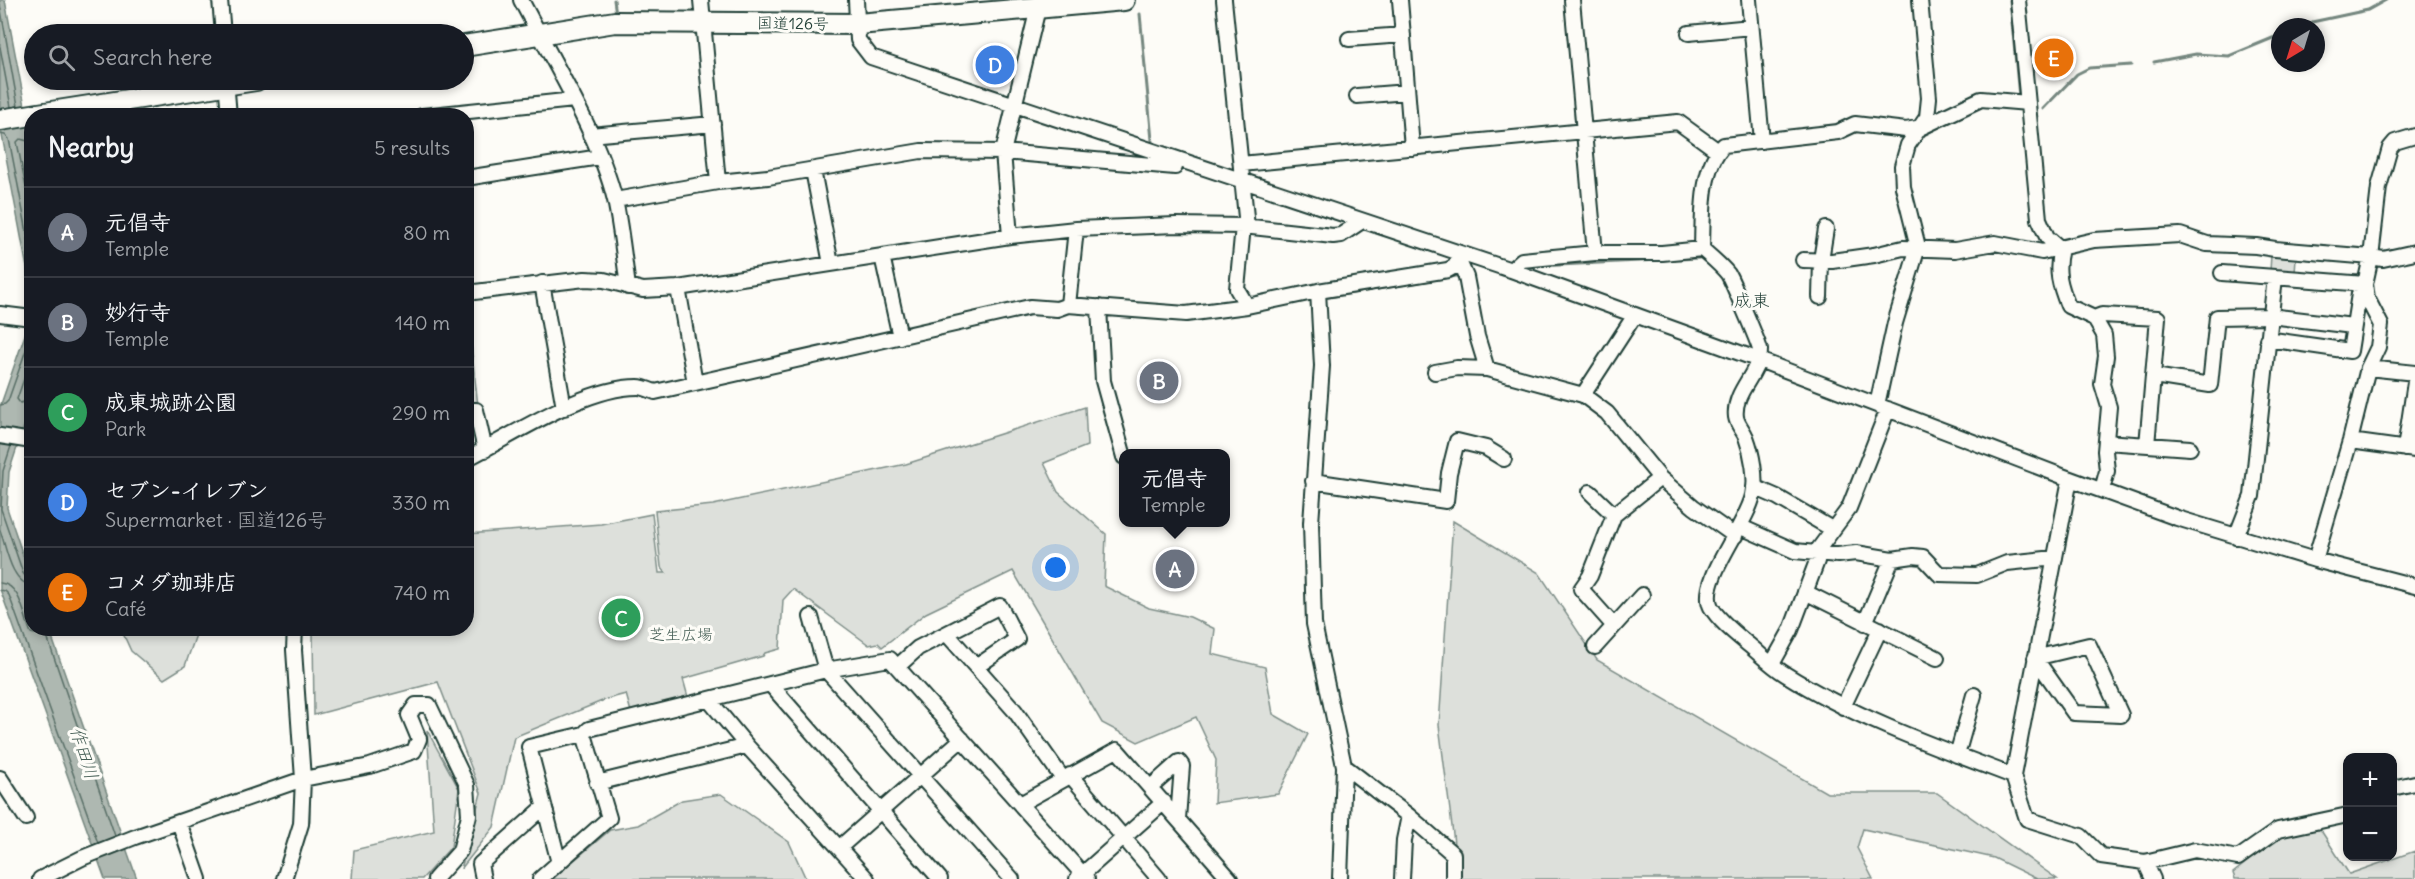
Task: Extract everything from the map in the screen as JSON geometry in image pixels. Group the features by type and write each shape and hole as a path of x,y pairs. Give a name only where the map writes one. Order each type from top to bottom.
{"highway":[{"name":"国道126号","path":"474,44 615,22 858,24 1124,0"},
{"path":"69,108 178,90"},
{"path":"0,120 24,116"}],"street":[{"path":"220,0 222,24"},
{"path":"521,0 574,100 600,157 615,200 628,286"},
{"path":"702,0 718,182"},
{"path":"856,0 858,40 871,57 1362,221 1460,257 1511,270 1759,360 2070,479 2236,537 2415,586"},
{"path":"1224,0 1243,181 1245,226 1237,289 1247,306"},
{"path":"1400,0 1412,148"},
{"path":"1572,0 1594,253"},
{"path":"1749,0 1762,141"},
{"path":"1772,664 1791,630 1817,561 1817,551 1849,508 1882,407 1894,323 1918,247 1903,187 1902,166 1908,145 1927,117 1929,98 1920,0"},
{"path":"2018,0 2039,219 2047,237 2061,249"},
{"path":"1010,236 1003,152 1038,8"},
{"path":"1689,33 1751,27"},
{"path":"1349,39 1403,35"},
{"path":"227,90 228,108"},
{"path":"1357,96 1407,92"},
{"path":"2013,776 1844,707 1783,673 1737,635 1712,608 1707,594 1710,579 1738,531 1753,497 1751,455 1746,436 1736,419 1736,408 1759,360 1760,350 1729,275 1702,249 1705,190 1718,151 1724,145 1838,132 1856,124 1906,129 1922,127 1981,99 2028,104"},
{"path":"474,111 574,100"},
{"path":"1241,164 1678,122 1718,151"},
{"path":"590,135 713,124"},
{"path":"2267,339 2350,351 2359,294 2365,284 2371,257 2379,187 2390,148 2395,142 2415,136"},
{"path":"615,200 921,151 1003,152 1175,167 1176,159"},
{"path":"474,177 600,157"},
{"path":"813,170 831,264"},
{"path":"474,292 585,279 604,280 643,290 678,288 1010,236 1076,229 1176,225 1245,226 1333,236 1341,235 1362,221"},
{"path":"1064,306 1076,229"},
{"path":"1820,297 1821,260 1826,229"},
{"path":"1803,260 1832,261 1903,248 1956,250 1995,243 2042,252 2094,240 2180,234 2206,244 2256,246 2382,260 2415,252"},
{"path":"1511,270 1522,260 1594,253 1662,253 1702,249"},
{"path":"2061,249 2057,263 2058,282 2068,306 2094,318 2104,335 2106,356 2102,384 2109,407 2106,442 2107,471 2102,490"},
{"path":"882,256 899,334"},
{"path":"474,455 564,408 605,391 647,389 655,392 694,380 899,334 1030,308 1099,307 1186,314 1319,296 1448,270 1455,266 1460,257"},
{"path":"1460,257 1477,336 1487,369"},
{"path":"2222,273 2365,284"},
{"path":"2236,537 2252,496 2275,277"},
{"path":"542,284 564,408"},
{"path":"2315,560 2350,441 2368,368 2378,347 2381,325 2367,298 2365,284"},
{"path":"678,288 694,380"},
{"path":"1319,296 1322,366 1311,523 1314,624 1344,766 1340,879"},
{"path":"1099,307 1103,381 1122,449"},
{"path":"7,314 24,317"},
{"path":"1583,395 1635,315"},
{"path":"2094,318 2102,315 2158,318 2147,445"},
{"path":"2154,376 2210,385 2217,317 2270,316 2353,326"},
{"path":"1436,372 1457,368 1487,369 1583,395 1607,413 1660,478 1694,507 1738,531 1795,551 1817,551 1838,555 1856,553 1892,559 1923,557 1939,574 1977,575 2007,563 2055,558"},
{"path":"2368,368 2415,373"},
{"path":"2350,441 2410,450 2415,382"},
{"path":"474,410 476,410 485,450"},
{"path":"0,436 24,440"},
{"path":"1313,481 1446,501 1449,473 1457,441 1486,448 1504,459"},
{"path":"2106,442 2190,448"},
{"path":"1614,626 1581,589 1590,576 1614,515 1660,478"},
{"path":"2070,479 2013,776 2027,819 2081,836 2102,856 2145,862 2194,850 2238,858 2278,830 2343,816"},
{"path":"1754,487 1777,497 1832,529"},
{"path":"1590,492 1614,515"},
{"path":"1865,622 1892,559"},
{"path":"1804,592 1937,658"},
{"path":"1595,647 1642,595"},
{"path":"897,667 918,648 1000,606 1017,639 976,667"},
{"path":"811,617 826,670 1012,879"},
{"path":"1844,707 1880,629"},
{"path":"947,634 1015,711 1066,777 1159,879"},
{"path":"284,879 301,824 308,778 294,650 295,636"},
{"path":"2089,645 2121,715 2074,713 2035,658 2089,645"},
{"path":"558,863 529,747 584,734 589,729 826,670 890,659 1082,877 1164,802"},
{"path":"770,684 940,879"},
{"path":"1957,755 1974,695"},
{"path":"709,700 747,746 866,878"},
{"path":"40,879 82,858 135,837 308,778 370,766 414,751 419,739 409,715 416,705 429,705 467,785 469,815 460,851 435,879"},
{"path":"540,879 609,819 584,734"},
{"path":"839,848 962,739"},
{"path":"597,783 747,746"},
{"path":"1020,804 1117,750 1230,879"},
{"path":"1150,787 1179,762 1182,766 1179,819"},
{"path":"1344,766 1409,816 1453,854 1453,879"},
{"path":"0,778 26,818"},
{"path":"2397,787 2415,783"},
{"path":"483,879 480,864 543,808"},
{"path":"1402,879 1404,840 1409,816"},
{"path":"179,822 199,879"},
{"path":"2145,862 2153,879"}],"green space":[{"path":"2271,255 2296,257 2295,273 2270,271"},
{"path":"474,370 478,406 474,406"},
{"name":"芝生広場","path":"1085,407 1087,446 1044,463 1058,492 1106,534 1104,586 1149,608 1190,617 1215,629 1212,654 1265,667 1273,714 1308,734 1278,794 1214,803 1216,760 1196,717 1138,742 1102,723 1013,571 926,613 882,647 878,643 869,645 793,589 783,600 780,649 683,679 688,697 631,712 626,694 607,699 514,737 494,827 461,869 481,793 438,682 314,715 313,636 474,636 474,533 601,524 652,514 659,573 666,573 661,567 655,511 713,505 906,464"},
{"path":"1453,521 1539,573 1597,660 1827,793 1937,793 2057,879 2037,879 1994,858 1863,829 1857,848 1873,879 1457,879 1439,725"},
{"path":"124,636 196,636 185,666 164,679 131,651"},
{"path":"427,730 459,789 451,847 422,879 352,879 354,850 434,831"},
{"path":"721,794 789,842 806,879 552,879 610,830 638,825 682,800"},
{"path":"2320,829 2349,874 2386,861 2397,861 2397,857 2415,851 2415,879 2235,879 2233,873 2281,835"}],"water":[{"path":"0,0 5,0 25,108 24,252 0,125"},
{"name":"作田川","path":"24,338 24,426 9,472 7,508 24,558 24,636 51,636 137,879 105,879 0,589 0,407"}],"waterway":[{"path":"614,0 616,14"},
{"path":"2010,0 2019,97"},
{"path":"2325,19 2368,10 2386,0"},
{"path":"1140,14 1152,140"},
{"path":"2154,62 2196,54 2229,56 2271,39"},
{"path":"2043,109 2077,74 2089,68 2131,65"},
{"path":"1924,135 1942,125"},
{"path":"1712,189 1716,172"},
{"path":"1539,266 1699,258"},
{"path":"1323,298 1461,275"},
{"path":"1199,319 1234,314"},
{"path":"308,753 309,773"},
{"path":"307,827 309,783"}],"place":[{"name":"コメダ珈琲店","path":"2054,58"},
{"name":"セブン-イレブン","path":"995,65"},
{"name":"妙行寺","path":"1159,381"},
{"name":"元倡寺","path":"1175,569"},
{"name":"成東城跡公園","path":"621,618"}],"district":[{"name":"成東","path":"1752,301"}]}
